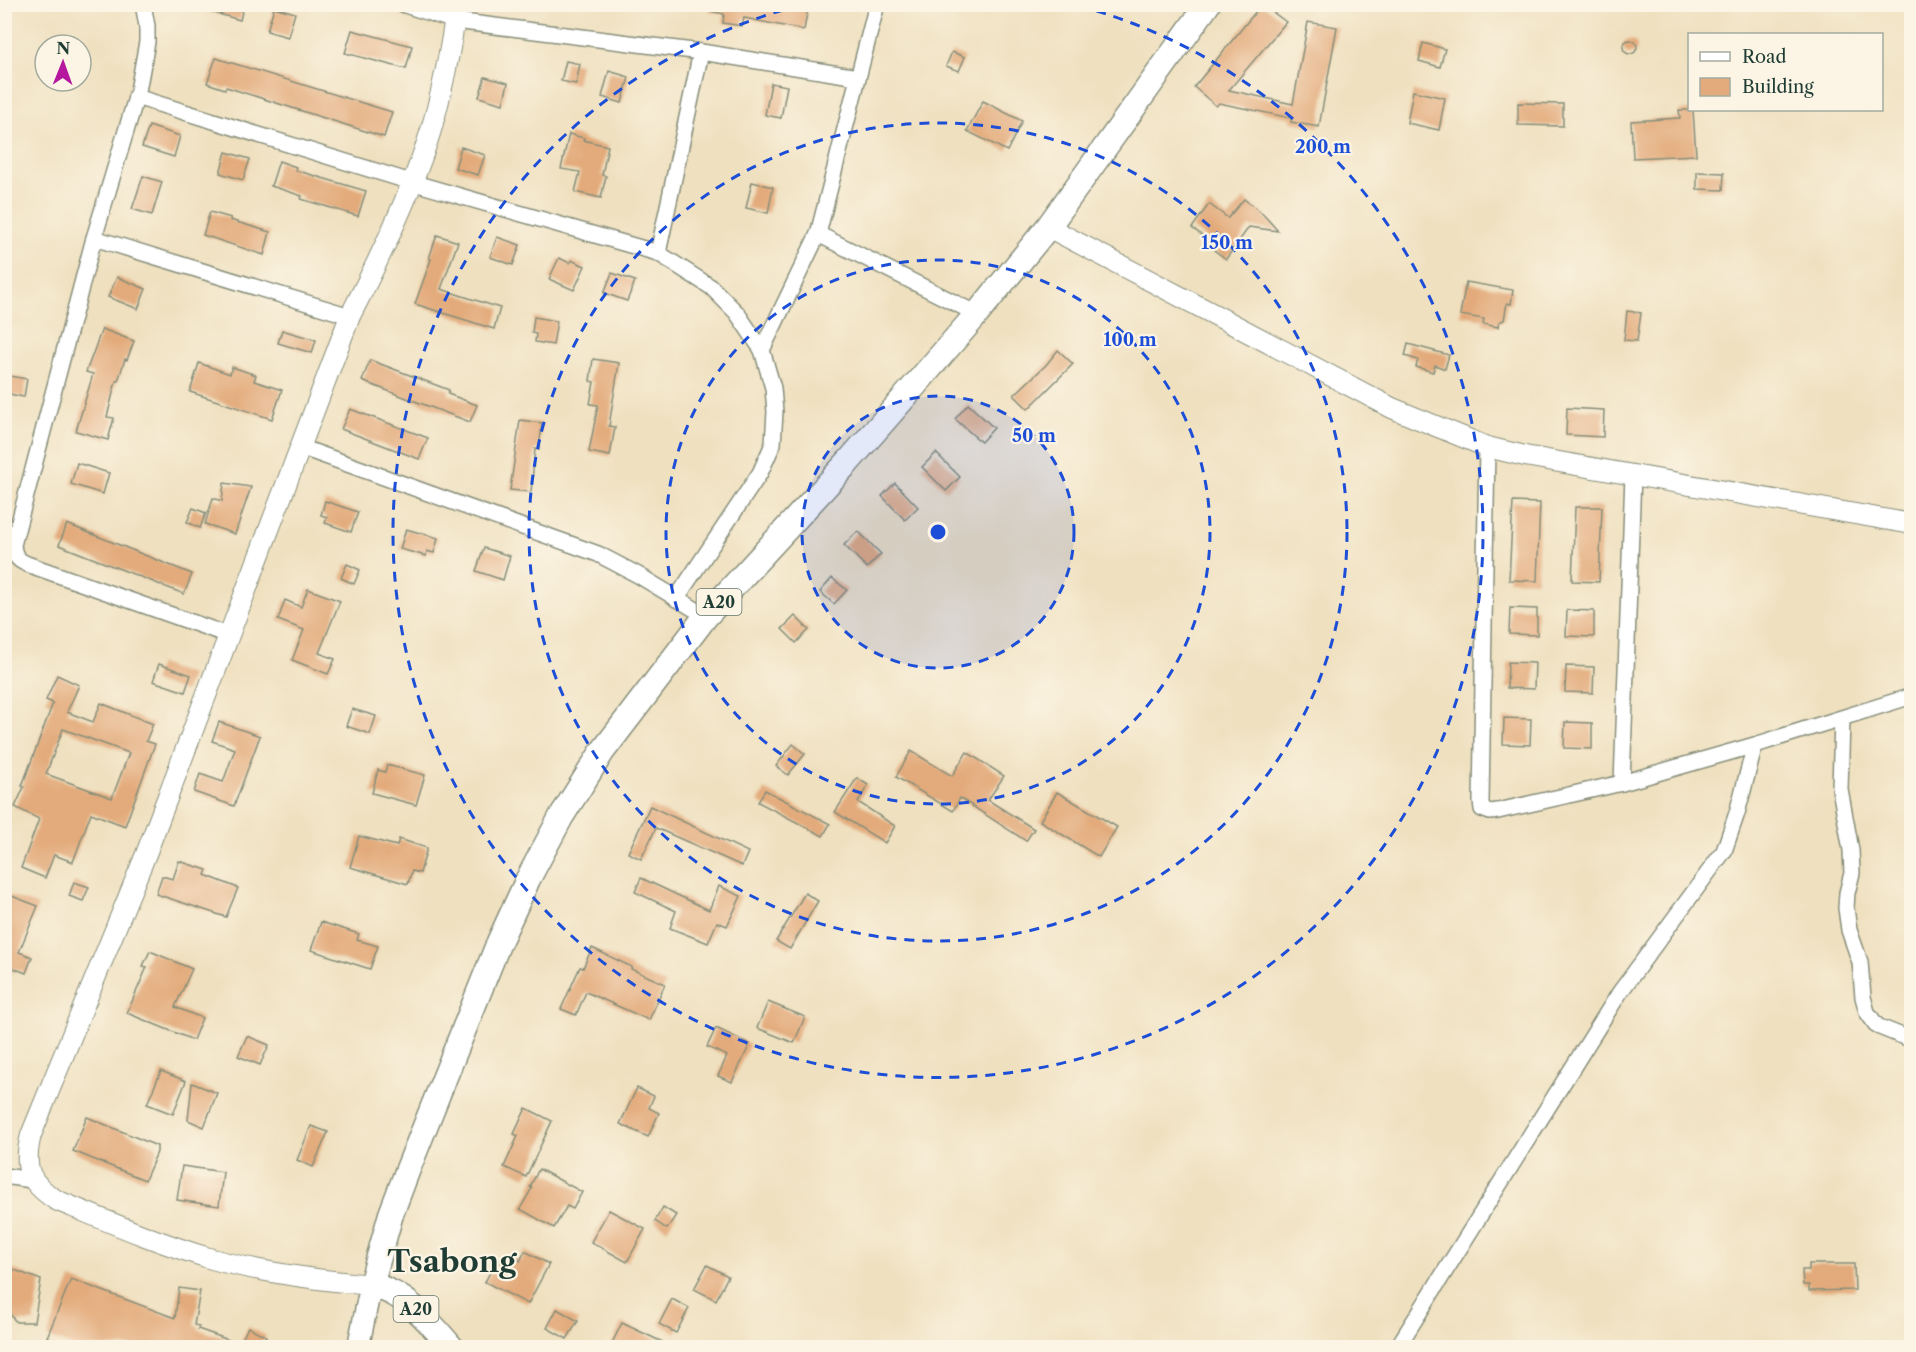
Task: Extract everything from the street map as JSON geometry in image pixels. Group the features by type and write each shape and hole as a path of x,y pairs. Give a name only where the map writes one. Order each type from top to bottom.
{"main road":[{"name":"A20","path":"452,1347 407,1300 384,1288 371,1285 408,1169 481,985 528,879 561,817 602,752 706,616 848,462 977,314 1048,227 1201,10"},
{"path":"358,1347 371,1285"}],"street":[{"path":"142,4 147,26 147,42 136,97 94,238 13,545 20,562 228,635"},
{"path":"402,4 858,77"},
{"path":"762,350 818,234 877,4"},
{"path":"371,1285 315,1279 213,1259 156,1241 56,1200 42,1191 32,1180 28,1163 28,1146 150,843 350,316 380,257 411,182 430,131 449,60 456,13"},
{"path":"658,253 701,52"},
{"path":"136,97 411,182 658,253 711,287 737,313 762,350 773,388 775,412 773,444 760,473 676,599"},
{"path":"1048,227 1392,408 1450,434 1487,447 1525,456 1911,524"},
{"path":"818,234 977,314"},
{"path":"94,238 350,316"},
{"path":"300,447 598,554 638,574 706,616"},
{"path":"1487,447 1480,802 1482,809 1490,812 1498,811 1622,783 1842,719 1911,696"},
{"path":"1622,783 1633,475"},
{"path":"1842,719 1840,789 1851,850 1852,873 1846,908 1849,930 1860,962 1865,1005 1877,1026 1911,1040"},
{"path":"1397,1347 1620,992 1724,851 1737,813 1755,745"},
{"path":"4,1176 32,1180"}],"building":[{"path":"202,4 244,4 240,20 201,9"},
{"path":"710,4 790,4 808,8 804,30 744,18 742,26 723,23 724,14 709,11"},
{"path":"1262,4 1286,22 1229,90 1293,104 1308,22 1337,27 1319,127 1291,122 1291,118 1219,103 1216,106 1194,87"},
{"path":"274,7 295,13 288,37 267,31"},
{"path":"352,30 412,46 406,69 345,53"},
{"path":"1627,40 1633,40 1637,47 1633,54 1627,54 1623,50 1623,44"},
{"path":"1423,43 1445,49 1440,67 1419,61"},
{"path":"952,52 965,57 959,71 946,66"},
{"path":"216,58 392,112 384,137 207,83"},
{"path":"566,61 580,64 576,84 561,81"},
{"path":"609,71 629,77 622,103 602,97"},
{"path":"485,77 508,83 503,104 479,97"},
{"path":"771,83 787,86 781,118 765,115"},
{"path":"1413,91 1445,98 1439,130 1407,123"},
{"path":"983,101 1022,121 1007,151 967,131"},
{"path":"1518,103 1563,104 1563,126 1518,125"},
{"path":"1679,110 1693,111 1696,155 1633,158 1631,121 1680,118"},
{"path":"149,126 180,136 174,157 142,147"},
{"path":"569,134 608,146 602,175 606,176 601,198 575,192 580,172 561,169"},
{"path":"461,147 485,155 478,175 455,168"},
{"path":"226,152 250,159 243,180 220,173"},
{"path":"279,161 296,167 295,170 366,191 358,216 301,199 302,196 271,186"},
{"path":"1697,172 1724,173 1723,190 1697,189"},
{"path":"143,176 162,182 152,215 132,209"},
{"path":"752,182 773,187 768,213 746,208"},
{"path":"1244,199 1261,212 1278,231 1249,227 1226,259 1214,250 1217,246 1192,228 1209,204 1228,218"},
{"path":"210,212 270,232 264,255 203,235"},
{"path":"437,235 458,242 441,289 500,308 494,329 415,304"},
{"path":"497,237 520,245 513,265 490,257"},
{"path":"559,258 585,266 574,290 549,279"},
{"path":"612,273 635,281 627,301 604,293"},
{"path":"117,277 146,289 138,309 108,297"},
{"path":"1466,282 1513,290 1511,304 1507,303 1504,320 1499,322 1498,327 1483,324 1484,319 1460,315"},
{"path":"1627,311 1641,313 1637,341 1624,340"},
{"path":"534,317 557,321 553,345 535,342 536,334 532,333"},
{"path":"102,329 134,341 118,381 116,381 107,417 114,418 108,440 76,431 93,374 86,372"},
{"path":"282,330 316,340 312,353 278,343"},
{"path":"1408,344 1449,355 1445,369 1435,365 1433,372 1416,367 1418,360 1405,356"},
{"path":"1058,350 1073,364 1028,409 1014,395 1046,365"},
{"path":"593,359 619,363 609,426 615,427 610,456 589,452 598,405 590,404 594,382 590,381"},
{"path":"370,360 449,390 448,394 477,405 470,422 362,381"},
{"path":"199,363 230,374 232,367 256,375 254,381 282,390 272,419 190,392"},
{"path":"4,375 27,379 24,397 4,393"},
{"path":"968,404 994,428 981,442 955,419"},
{"path":"1567,408 1604,410 1603,437 1566,435"},
{"path":"350,409 428,438 419,459 341,429"},
{"path":"520,420 542,423 539,450 535,449 531,492 510,490"},
{"path":"936,453 960,477 946,491 922,467"},
{"path":"77,463 109,473 103,494 71,484"},
{"path":"224,483 251,487 235,534 205,524 213,498 222,501"},
{"path":"895,483 918,507 905,520 882,496"},
{"path":"325,501 358,512 351,532 325,523 327,517 321,515"},
{"path":"1513,502 1540,503 1537,581 1509,580"},
{"path":"1575,507 1602,507 1599,582 1572,581"},
{"path":"193,508 206,513 200,528 187,522"},
{"path":"67,524 192,574 184,594 59,545"},
{"path":"406,529 438,538 434,553 427,551 426,556 400,549"},
{"path":"858,531 881,554 867,568 844,545"},
{"path":"484,548 510,556 503,580 476,571"},
{"path":"347,564 360,570 354,584 341,578"},
{"path":"832,578 847,590 834,604 820,592"},
{"path":"308,589 340,601 319,653 335,659 328,674 292,660 304,630 278,620 285,600 301,607"},
{"path":"1510,608 1537,609 1537,635 1509,634"},
{"path":"1567,610 1594,611 1594,637 1566,636"},
{"path":"795,616 809,630 796,643 782,629"},
{"path":"1508,662 1535,663 1534,689 1507,688"},
{"path":"159,664 191,675 185,692 153,681"},
{"path":"1566,666 1594,667 1593,693 1565,692"},
{"path":"57,675 79,685 67,712 93,722 101,703 153,724 146,741 155,744 125,826 91,813 73,862 54,855 45,878 21,868 39,819 15,807 53,703 46,700","holes":["63,729 129,753 112,798 46,774"]},
{"path":"352,709 376,716 370,734 346,726"},
{"path":"1504,718 1531,719 1530,745 1503,744"},
{"path":"219,722 260,736 234,806 194,792 200,774 223,782 235,749 212,741"},
{"path":"1565,722 1592,723 1592,749 1564,748"},
{"path":"793,744 805,754 788,775 776,766"},
{"path":"911,751 952,776 967,752 1004,776 988,800 1034,829 1026,841 960,798 953,811 896,777"},
{"path":"387,765 425,775 416,805 372,793 378,770 385,772"},
{"path":"857,778 868,785 858,802 895,826 885,843 835,812"},
{"path":"765,790 830,824 823,836 758,802"},
{"path":"1057,792 1117,827 1099,857 1040,821"},
{"path":"650,806 748,852 742,866 656,828 641,859 628,853"},
{"path":"359,836 397,846 399,839 427,848 420,873 412,871 408,884 350,867"},
{"path":"179,861 207,870 205,875 238,888 226,917 156,894 162,876 173,879"},
{"path":"641,878 709,910 719,886 741,896 727,926 717,922 708,943 670,928 676,911 635,892"},
{"path":"74,882 89,887 83,901 69,896"},
{"path":"4,893 38,906 19,952 32,957 26,973 13,968 5,987"},
{"path":"805,893 818,901 790,949 776,941"},
{"path":"321,922 359,934 357,940 378,946 370,969 311,950"},
{"path":"592,948 665,984 649,1020 586,992 576,1015 561,1009 580,967 583,968"},
{"path":"150,951 192,969 175,1007 202,1018 193,1040 127,1013 147,967 143,966"},
{"path":"768,1002 805,1017 794,1043 757,1028"},
{"path":"716,1028 750,1044 732,1082 718,1076 727,1056 707,1047"},
{"path":"247,1036 269,1045 260,1065 238,1056"},
{"path":"161,1071 186,1081 173,1114 147,1104"},
{"path":"192,1083 217,1093 204,1127 188,1120"},
{"path":"637,1088 654,1096 649,1108 659,1113 648,1137 620,1124"},
{"path":"526,1108 552,1121 526,1177 504,1167 518,1136 514,1134"},
{"path":"87,1117 157,1146 157,1152 145,1180 73,1151"},
{"path":"311,1126 328,1132 313,1167 297,1160"},
{"path":"182,1166 223,1172 219,1206 177,1200"},
{"path":"539,1169 582,1192 573,1209 567,1206 554,1228 520,1209 532,1188 530,1187"},
{"path":"663,1207 676,1215 667,1229 655,1221"},
{"path":"609,1210 645,1229 627,1262 591,1242"},
{"path":"525,1251 549,1264 528,1304 485,1282 497,1259 509,1265 513,1257 520,1261"},
{"path":"1809,1264 1854,1264 1855,1290 1809,1291 1809,1285 1803,1285 1802,1270 1809,1270"},
{"path":"707,1265 728,1276 716,1300 694,1289"},
{"path":"4,1266 41,1280 34,1322 16,1322 10,1314 4,1313"},
{"path":"71,1279 175,1318 179,1288 200,1291 194,1325 199,1326 198,1329 240,1344 248,1327 266,1336 260,1347 75,1347 47,1337"},
{"path":"672,1299 689,1308 676,1333 659,1324"},
{"path":"557,1309 578,1321 567,1339 547,1328"},
{"path":"622,1323 673,1347 610,1347"}],"district":[{"name":"Tsabong","path":"452,1262"}]}
